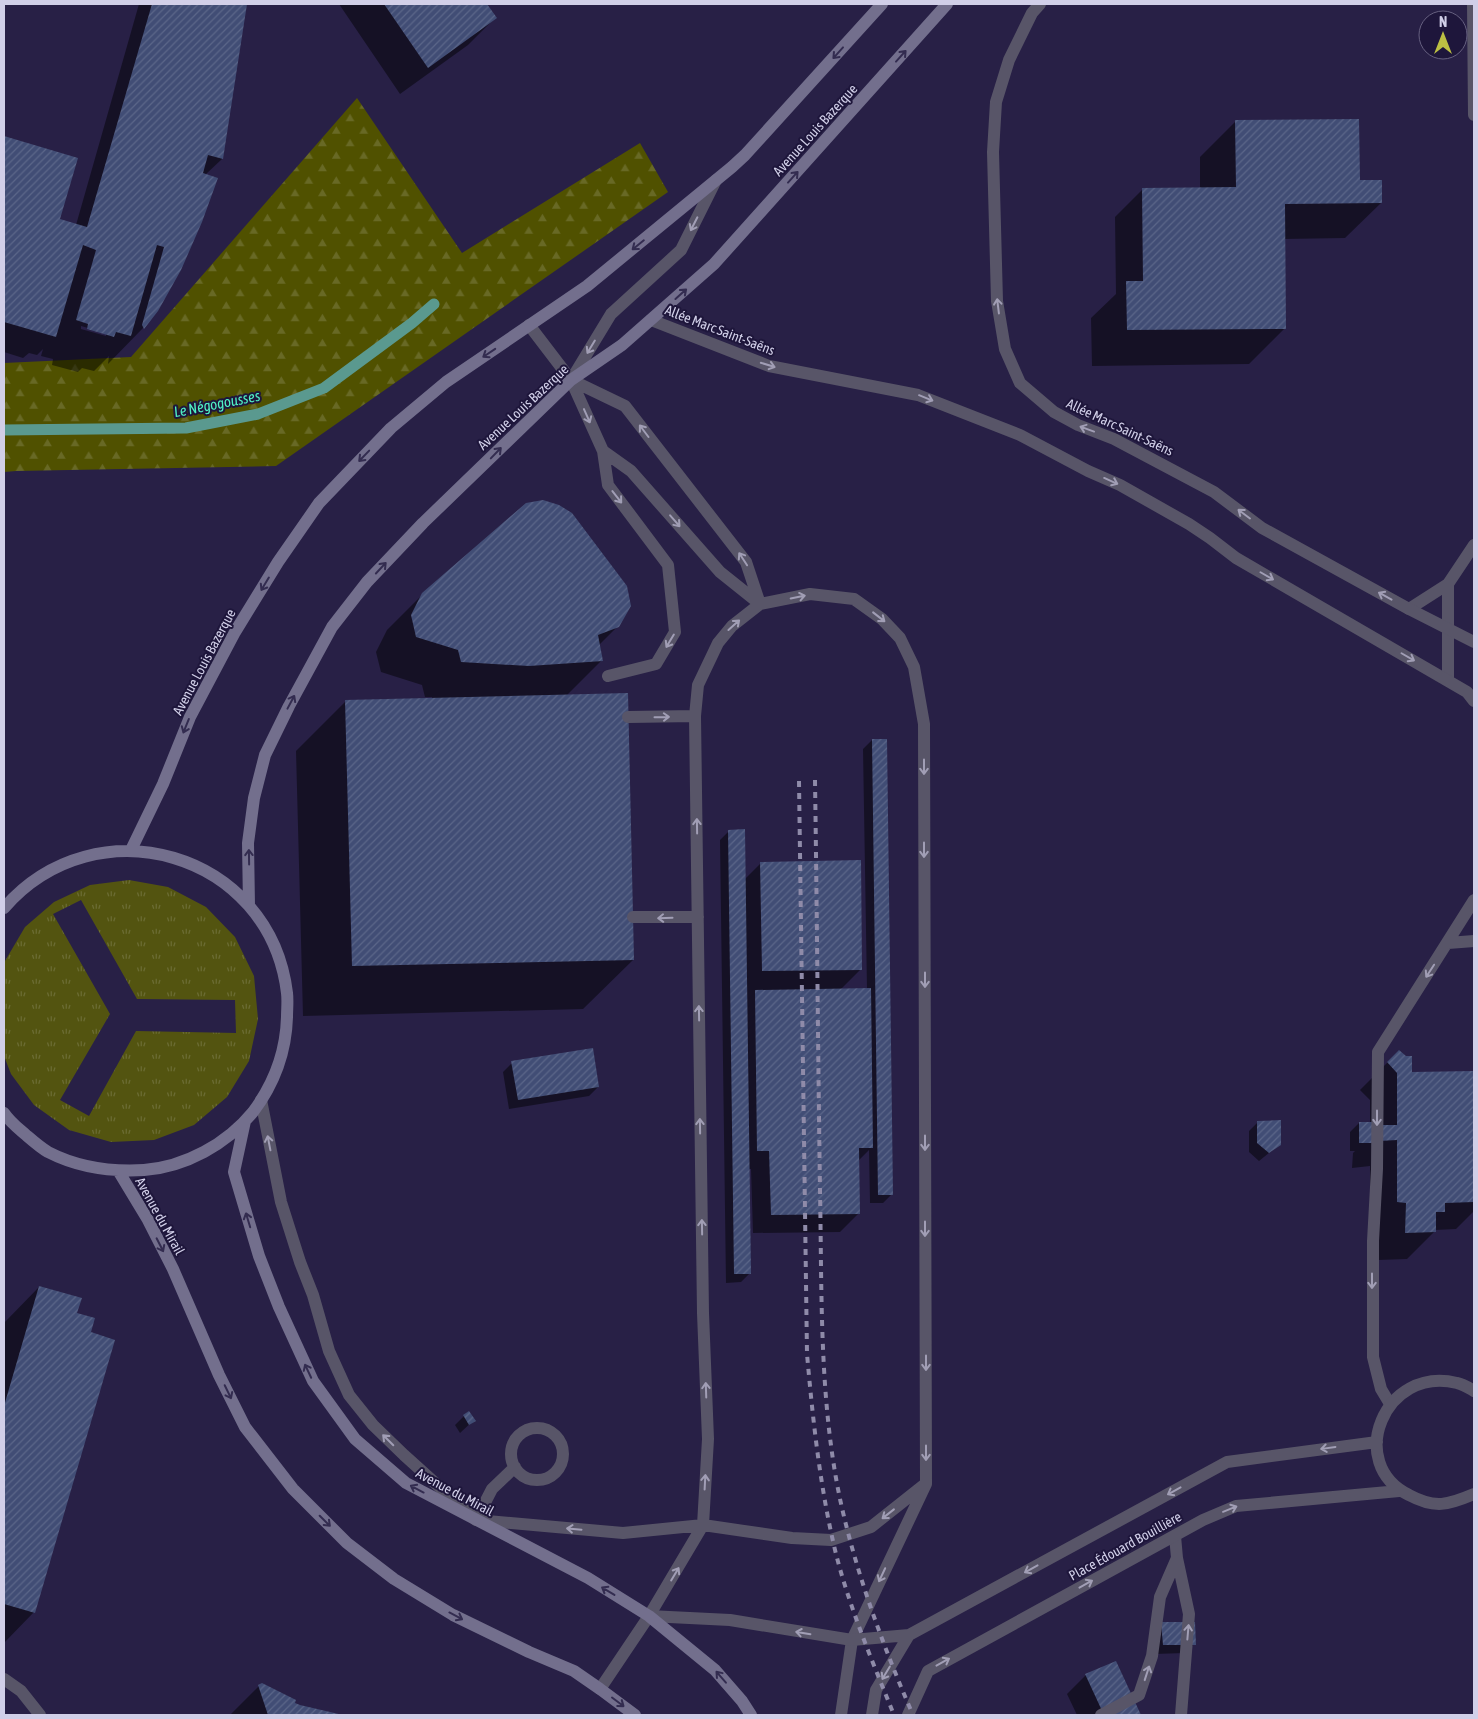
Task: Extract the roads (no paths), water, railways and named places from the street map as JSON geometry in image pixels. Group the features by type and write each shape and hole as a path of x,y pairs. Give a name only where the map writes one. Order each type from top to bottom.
{"main road":[{"name":"Avenue Louis Bazerque","path":"131,850 163,784 190,717 231,640 278,562 319,503 391,428 446,382 587,286 745,155 882,4"},
{"name":"Avenue Louis Bazerque","path":"249,906 248,843 254,798 265,755 288,706 332,627 367,582 424,523 571,380 622,345 714,264 948,4"},
{"path":"4,908 17,892 44,872 87,855 131,850 172,856 203,868 230,886 249,906 268,932 280,958 288,994 286,1039 276,1074 262,1100 245,1121 221,1142 196,1156 157,1169 119,1172 82,1166 47,1151 10,1122 4,1113"},
{"name":"Avenue du Mirail","path":"245,1121 234,1172 259,1256 279,1307 313,1381 355,1439 406,1483 581,1575 650,1616 715,1670 742,1701 751,1715"},
{"name":"Avenue du Mirail","path":"119,1172 148,1220 173,1269 216,1367 245,1427 293,1489 347,1544 394,1580 453,1615 528,1652 574,1671 635,1715"}],"street":[{"name":"Allée Marc Saint-Saëns","path":"1040,4 1032,13 1008,60 996,102 993,152 997,301 1005,349 1020,383 1054,412 1078,425 1114,439 1214,492 1262,528 1409,609 1474,642"},
{"path":"1473,4 1474,116"},
{"path":"571,380 611,314 681,250 716,180"},
{"name":"Allée Marc Saint-Saëns","path":"651,320 769,366 918,395 1020,435 1088,471 1120,485 1188,524 1236,558 1448,680 1467,692 1474,701"},
{"path":"530,326 571,380 603,452 608,485 668,565 675,632 656,664 608,676"},
{"path":"571,380 625,406 746,562 760,604"},
{"path":"603,452 631,471 720,572 760,604"},
{"path":"1409,609 1448,584 1474,545"},
{"path":"1448,584 1448,680"},
{"path":"600,1689 650,1616 703,1526 708,1439 703,1313 695,716 698,685 718,643 732,626 760,604 810,594 854,599 882,619 900,638 914,667 924,724 926,1484 852,1640 841,1715"},
{"path":"628,717 695,716"},
{"path":"1390,1404 1381,1389 1373,1357 1373,1241 1377,1169 1378,1052 1448,944 1474,900"},
{"path":"633,917 698,917"},
{"path":"1448,944 1474,941"},
{"path":"262,1100 281,1202 300,1262 313,1295 329,1351 350,1394 373,1425 476,1520 623,1533 703,1526 792,1538 831,1540 871,1527 926,1484"},
{"path":"1474,1391 1458,1383 1440,1380 1421,1383 1404,1391 1390,1404 1380,1422 1377,1442 1379,1460 1387,1477 1399,1491 1424,1503 1452,1504 1474,1494"},
{"path":"537,1428 550,1430 560,1440 564,1453 561,1466 551,1476 538,1480 524,1476 515,1467 510,1454 514,1440 524,1430 537,1428"},
{"name":"Place Édouard Bouillière","path":"650,1616 730,1620 852,1640 909,1635 1227,1462 1377,1442"},
{"path":"476,1520 492,1489 515,1467"},
{"name":"Place Édouard Bouillière","path":"908,1715 928,1671 1204,1520 1236,1506 1399,1491"},
{"path":"1175,1536 1177,1558 1189,1614 1181,1715"},
{"path":"1101,1715 1139,1696 1152,1656 1160,1597 1177,1558"},
{"path":"872,1715 876,1690 909,1635"},
{"path":"4,1679 21,1690 40,1715"}],"waterway":[{"name":"Le Négogousses","path":"4,430 186,428 258,414 324,388 412,323 434,304"}],"railway":[{"path":"815,780 822,1306 828,1423 840,1499 862,1582 891,1663 913,1715"},
{"path":"799,781 807,1354 812,1404 821,1479 836,1554 855,1615 894,1715"}]}
